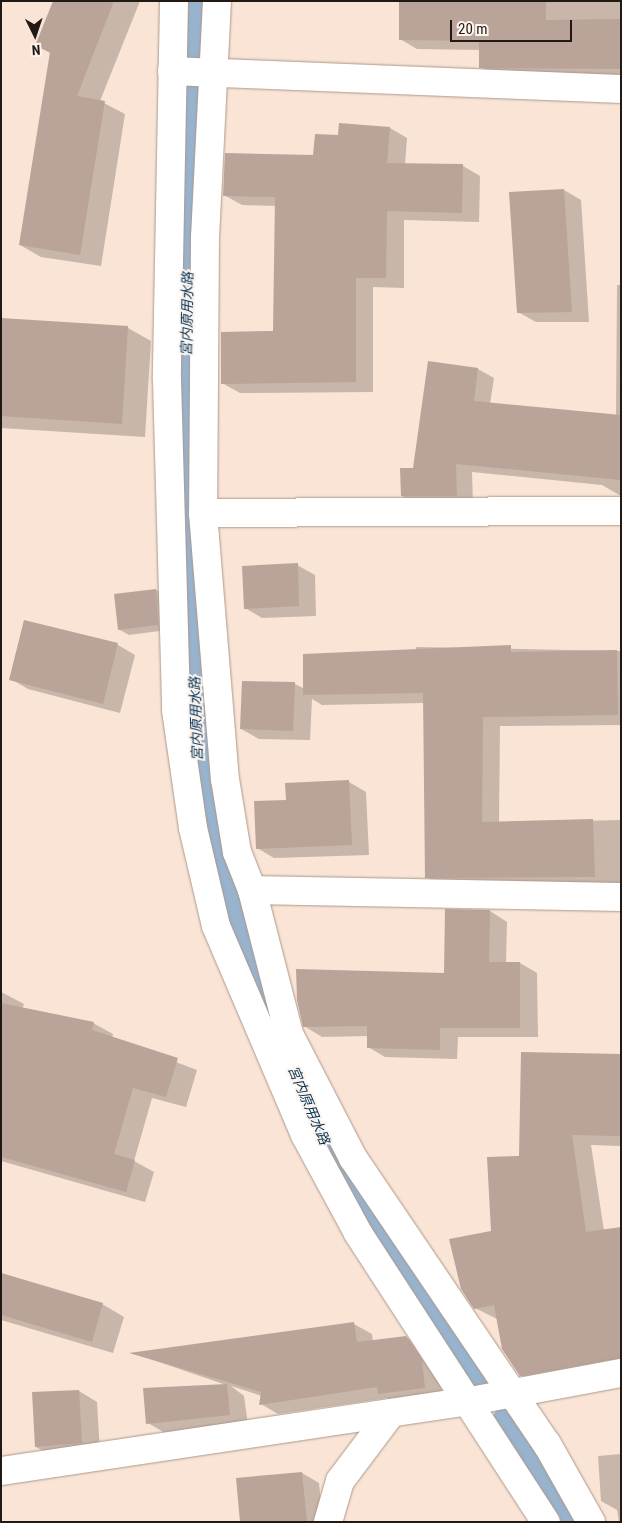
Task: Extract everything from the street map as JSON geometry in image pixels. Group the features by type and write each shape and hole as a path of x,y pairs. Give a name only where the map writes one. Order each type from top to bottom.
{"street":[{"path":"174,1 168,460 176,710 193,828 216,926 305,1135 358,1233 471,1401 546,1522"},
{"path":"217,1 205,237 203,512 224,779 237,852 252,890 289,1034 353,1158 508,1392 547,1444 591,1522"},
{"path":"172,71 621,89"},
{"path":"203,512 621,511"},
{"path":"252,890 621,897"},
{"path":"1,1471 471,1401 508,1392 621,1372"},
{"path":"328,1522 340,1481 392,1413"}],"building":[{"path":"53,1 114,1 77,96 105,101 80,255 19,245 50,52 35,46"},
{"path":"399,1 546,1 546,20 621,19 621,69 479,68 479,41 399,40"},
{"path":"339,123 390,127 387,163 463,164 462,213 387,211 386,278 356,278 356,382 221,384 221,332 273,331 275,197 223,196 225,153 313,155 315,134 338,135"},
{"path":"564,189 572,312 517,313 509,192"},
{"path":"1,318 128,326 122,424 1,416"},
{"path":"428,361 478,368 474,401 621,415 621,480 456,464 457,496 401,496 400,468 413,468"},
{"path":"298,563 299,606 244,609 242,566"},
{"path":"156,589 158,625 118,630 114,594"},
{"path":"24,620 118,643 103,704 9,680"},
{"path":"511,645 511,652 617,650 618,715 483,717 482,822 593,819 595,877 425,878 423,693 303,695 303,654"},
{"path":"242,681 295,682 293,731 240,729"},
{"path":"349,780 352,845 256,849 254,801 286,800 285,783"},
{"path":"445,909 490,910 489,962 520,962 520,1028 440,1028 440,1050 367,1048 367,1026 303,1027 297,1000 296,969 444,973"},
{"path":"1,1003 94,1022 92,1030 178,1058 166,1097 133,1088 114,1154 135,1160 126,1192 1,1157"},
{"path":"521,1052 621,1054 621,1136 572,1135 586,1232 621,1227 621,1358 520,1376 502,1349 494,1305 474,1309 461,1289 449,1239 491,1231 487,1157 519,1156"},
{"path":"1,1273 103,1303 92,1342 1,1315"},
{"path":"354,1322 357,1342 406,1336 422,1360 425,1388 378,1394 377,1387 259,1405 261,1392 129,1353"},
{"path":"227,1384 230,1415 146,1424 143,1388"},
{"path":"79,1390 82,1443 35,1447 32,1392"},
{"path":"302,1472 307,1522 240,1522 236,1478"}],"waterway":[{"name":"宮内原用水路","path":"198,1 190,114 185,442 198,779 217,861 252,965 322,1141 477,1367"},
{"name":"宮内原用水路","path":"513,1423 565,1522"}]}
